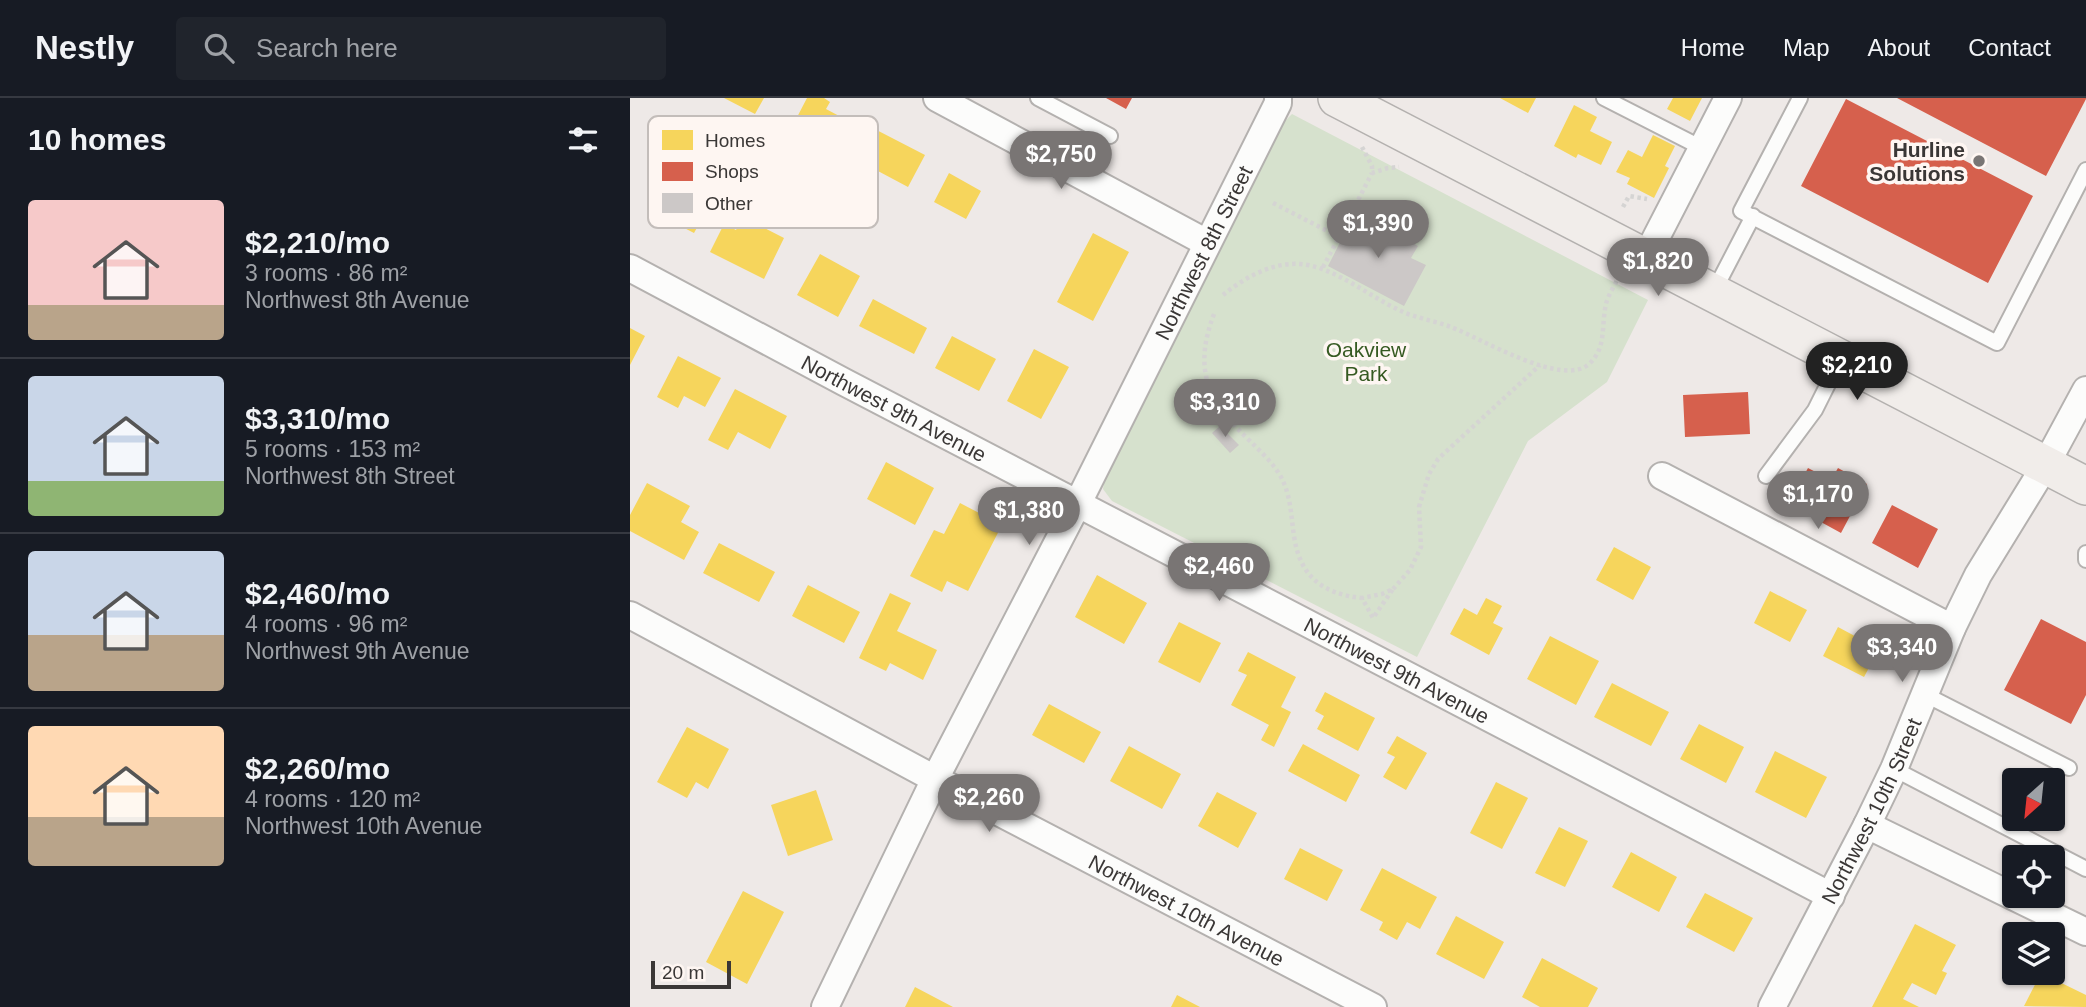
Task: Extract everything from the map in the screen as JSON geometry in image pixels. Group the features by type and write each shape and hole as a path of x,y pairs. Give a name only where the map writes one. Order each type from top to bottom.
{"street":[{"path":"937,98 1207,243"},
{"name":"Northwest 8th Street","path":"825,1007 936,779 1078,503 1278,103 1278,98"},
{"path":"1337,98 1631,269 1712,294 2086,486"},
{"path":"1631,269 1728,98"},
{"name":"Northwest 9th Avenue","path":"630,268 844,383 1831,896"},
{"name":"Northwest 10th Street","path":"1772,1007 1894,769 1952,628 1978,575 2045,466 2086,390"},
{"path":"1662,476 1952,628"},
{"name":"Northwest 10th Avenue","path":"630,615 936,779 1373,1007"},
{"path":"1867,825 2086,932"}],"lane":[{"path":"1038,98 1110,136"},
{"path":"1604,98 1702,148"},
{"path":"1800,98 1741,211 1997,343 2086,170"},
{"path":"1712,294 1752,216"},
{"path":"1766,476 1815,410 1840,360"},
{"path":"2086,553 2086,559"},
{"path":"1924,694 2068,768"},
{"path":"1894,769 2086,869"}],"path":[{"path":"1322,269 1372,173 1372,166 1362,147"},
{"path":"1372,173 1400,167"},
{"path":"1273,203 1339,237"},
{"path":"1223,295 1245,279 1272,268 1297,264 1322,269 1401,311 1453,328 1540,365 1574,372 1592,362 1602,342 1607,301 1631,269"},
{"path":"1214,314 1205,351 1206,374 1211,394 1223,414 1281,476 1289,497 1299,558 1309,574 1334,594 1362,598 1393,589"},
{"path":"1362,598 1373,618 1410,570 1421,547 1419,507 1429,474 1438,459 1540,365"}],"green space":[{"name":"Oakview Park","path":"1292,114 1648,300 1607,382 1528,441 1417,657 1112,501 1103,489 1105,476 1284,122"}],"building: Homes":[{"path":"724,98 764,98 755,114"},
{"path":"807,98 824,98 830,102 826,109 839,116 798,116"},
{"path":"1500,98 1536,98 1528,113"},
{"path":"1673,98 1702,98 1690,121 1667,109"},
{"path":"1574,105 1597,117 1590,131 1612,142 1601,165 1578,154 1576,158 1554,146"},
{"path":"878,131 925,155 908,187 878,171"},
{"path":"1653,135 1675,146 1665,166 1669,168 1654,198 1627,184 1630,178 1616,172 1628,150 1642,157"},
{"path":"949,173 981,191 966,219 934,202"},
{"path":"684,228 697,228 694,233"},
{"path":"722,228 764,228 784,238 764,279 710,252"},
{"path":"1093,233 1129,252 1093,321 1057,302"},
{"path":"820,254 860,276 838,317 797,295"},
{"path":"873,299 927,328 914,354 859,326"},
{"path":"630,328 645,336 630,365"},
{"path":"952,336 996,359 979,391 935,368"},
{"path":"1034,349 1069,367 1041,419 1007,401"},
{"path":"678,356 721,378 705,407 684,396 678,408 657,397"},
{"path":"735,389 787,416 770,449 738,432 728,450 708,440"},
{"path":"886,462 934,488 915,525 867,499"},
{"path":"647,483 690,506 681,522 699,532 684,560 630,531 630,515"},
{"path":"960,503 1002,525 968,591 947,581 942,592 910,576 934,530 944,534"},
{"path":"719,543 775,572 759,602 703,573"},
{"path":"1614,547 1651,567 1633,600 1596,580"},
{"path":"1097,575 1147,603 1124,644 1075,617"},
{"path":"808,585 860,612 844,643 792,616"},
{"path":"1770,591 1807,610 1790,642 1754,623"},
{"path":"890,593 911,603 897,631 937,650 923,680 890,663 886,671 859,658"},
{"path":"1486,598 1502,606 1493,623 1503,628 1489,655 1450,634 1464,608 1477,615"},
{"path":"1179,622 1221,643 1200,683 1158,662"},
{"path":"1838,627 1879,649 1864,677 1823,656"},
{"path":"1550,636 1599,661 1576,705 1527,679"},
{"path":"1248,652 1296,677 1281,707 1291,712 1274,747 1261,740 1269,725 1231,705 1247,675 1238,671"},
{"path":"1612,683 1669,712 1651,746 1594,717"},
{"path":"1325,692 1375,718 1358,751 1317,729 1324,716 1315,711"},
{"path":"1049,704 1101,732 1084,763 1032,735"},
{"path":"1699,724 1744,747 1726,783 1680,759"},
{"path":"687,727 729,749 708,789 696,782 687,798 657,782"},
{"path":"1397,736 1427,753 1406,790 1383,777 1395,757 1387,753"},
{"path":"1303,744 1360,775 1346,802 1288,771"},
{"path":"1129,746 1181,774 1162,809 1110,781"},
{"path":"1775,751 1827,777 1806,818 1755,792"},
{"path":"1496,782 1528,798 1502,849 1470,833"},
{"path":"816,790 833,840 788,856 771,805"},
{"path":"1217,792 1257,813 1238,848 1198,826"},
{"path":"1559,827 1588,841 1565,887 1535,873"},
{"path":"1300,848 1343,870 1327,901 1284,879"},
{"path":"1631,852 1677,877 1659,912 1612,887"},
{"path":"1382,868 1437,897 1420,929 1407,922 1397,940 1379,930 1383,922 1360,910"},
{"path":"743,891 784,912 747,984 706,962"},
{"path":"1705,893 1753,918 1734,952 1686,927"},
{"path":"1456,916 1504,942 1484,979 1436,954"},
{"path":"1915,924 1956,945 1942,971 1947,973 1936,995 1912,983 1903,999 1919,1007 1872,1007"},
{"path":"1542,958 1598,988 1588,1007 1540,1007 1522,997"},
{"path":"2035,985 2065,985 2086,995 2086,1007 2024,1006"},
{"path":"915,987 953,1007 905,1007"},
{"path":"1177,995 1200,1007 1171,1007"}],"building: Shops":[{"path":"1106,98 1132,98 1126,109"},
{"path":"1897,98 2086,98 2086,99 2046,176"},
{"path":"1846,99 2033,196 1988,283 1801,186"},
{"path":"1748,392 1750,434 1685,437 1683,395"},
{"path":"1808,468 1831,480 1838,468 1867,484 1841,533 1788,504"},
{"path":"1892,505 1938,529 1918,568 1872,543"},
{"path":"2041,619 2086,642 2086,695 2071,724 2004,690"}],"building: Other":[{"path":"1355,213 1418,246 1411,258 1426,265 1404,306 1328,266"},
{"path":"1220,426 1239,445 1230,453 1212,433"}],"place":[{"name":"Hurline Solutions","path":"1979,161"}]}
